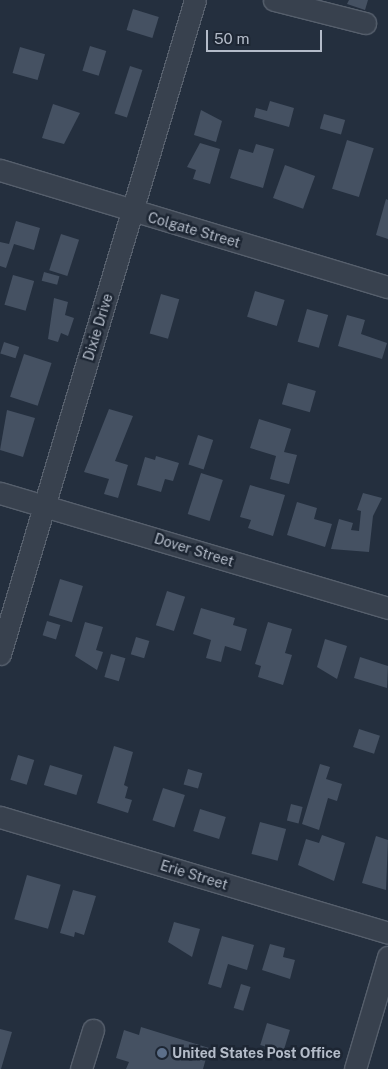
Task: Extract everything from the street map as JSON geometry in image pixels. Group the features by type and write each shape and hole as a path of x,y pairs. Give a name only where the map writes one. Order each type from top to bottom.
{"street":[{"name":"Dixie Drive","path":"0,654 195,0"},
{"path":"274,0 365,23"},
{"name":"Colgate Street","path":"0,170 133,212 388,287"},
{"name":"Dover Street","path":"0,493 388,608"},
{"name":"Erie Street","path":"0,817 388,933"},
{"path":"354,1069 388,957"},
{"path":"81,1069 93,1030"}],"building":[{"path":"349,0 368,0 365,10 347,4"},
{"path":"133,9 159,17 152,38 127,30"},
{"path":"90,46 106,51 99,76 82,71"},
{"path":"20,47 45,54 38,80 13,73"},
{"path":"130,66 142,70 127,118 115,114"},
{"path":"270,101 294,108 289,127 254,117 256,108 267,111"},
{"path":"53,104 80,113 64,144 42,138"},
{"path":"201,110 222,121 216,142 194,135"},
{"path":"324,114 345,120 341,134 320,128"},
{"path":"347,140 374,148 359,197 332,189"},
{"path":"200,143 220,149 210,184 193,179 196,170 187,167"},
{"path":"256,144 274,149 263,188 230,178 239,149 253,153"},
{"path":"285,165 315,176 303,209 273,198"},
{"path":"386,199 388,200 388,239 376,235"},
{"path":"16,221 40,228 34,250 14,244 6,268 0,266 0,242 9,244"},
{"path":"61,234 79,240 67,276 49,270"},
{"path":"44,272 59,276 57,285 42,281"},
{"path":"13,275 34,281 26,311 4,305"},
{"path":"255,291 285,300 277,326 247,317"},
{"path":"161,294 179,299 168,339 150,333"},
{"path":"54,298 68,302 65,315 74,318 68,336 61,333 58,342 48,339"},
{"path":"307,309 328,315 319,348 298,342"},
{"path":"347,315 365,320 361,334 387,343 382,359 338,346"},
{"path":"4,342 19,347 16,358 0,353"},
{"path":"24,354 52,363 38,406 10,397"},
{"path":"288,383 316,391 310,412 282,404"},
{"path":"109,409 133,416 115,461 128,465 118,498 104,494 109,479 84,472"},
{"path":"7,410 35,418 23,457 0,450"},
{"path":"259,419 291,429 284,452 297,455 289,484 270,479 276,456 250,448"},
{"path":"198,435 213,440 204,469 188,464"},
{"path":"156,456 179,463 173,481 165,479 161,492 137,485 145,457 155,460"},
{"path":"201,473 223,480 210,521 188,514"},
{"path":"250,485 285,495 273,536 248,528 251,520 240,517"},
{"path":"363,493 382,498 373,516 369,552 331,549 339,519 353,523 351,530 359,531 361,511 357,510"},
{"path":"297,502 317,508 314,519 332,524 325,547 287,535"},
{"path":"60,579 83,586 72,622 49,615"},
{"path":"167,591 185,597 174,631 156,625"},
{"path":"201,608 235,618 233,625 247,629 241,651 225,646 221,662 206,658 211,640 193,634"},
{"path":"47,621 60,625 56,639 43,635"},
{"path":"85,622 103,627 96,650 103,652 97,670 75,656"},
{"path":"268,622 292,629 285,653 292,655 283,685 258,677 261,666 255,664"},
{"path":"136,637 149,641 144,658 131,654"},
{"path":"325,639 347,646 337,679 317,667"},
{"path":"111,654 125,658 119,681 104,677"},
{"path":"360,657 388,666 387,688 354,678"},
{"path":"359,729 380,736 374,754 353,747"},
{"path":"114,746 133,752 124,785 128,787 125,798 132,800 128,813 97,803"},
{"path":"18,755 34,760 27,785 10,780"},
{"path":"320,764 330,767 326,779 342,784 337,801 328,798 319,830 302,824"},
{"path":"50,765 83,775 76,795 44,785"},
{"path":"188,769 202,773 198,789 184,784"},
{"path":"163,788 185,795 174,827 152,820"},
{"path":"291,804 303,807 299,823 287,820"},
{"path":"200,809 226,817 219,839 193,831"},
{"path":"260,822 286,829 278,861 251,854"},
{"path":"322,835 345,843 334,881 298,865 306,839 319,843"},
{"path":"376,836 388,840 386,890 362,883"},
{"path":"27,875 61,885 48,929 14,919"},
{"path":"73,890 96,896 84,935 75,932 74,937 60,933"},
{"path":"174,922 200,929 192,957 168,942"},
{"path":"222,936 254,945 247,970 228,964 221,988 208,984"},
{"path":"270,944 285,948 283,957 295,960 290,979 262,970"},
{"path":"241,984 251,987 243,1011 234,1008"},
{"path":"267,1023 290,1030 283,1052 260,1045"},
{"name":"United States Post Office","path":"141,1027 209,1048 203,1069 126,1069 129,1062 116,1058 124,1030 139,1035"},
{"path":"0,1029 12,1032 1,1069 0,1069"}],"place":[{"name":"United States Post Office","path":"162,1053"}]}
